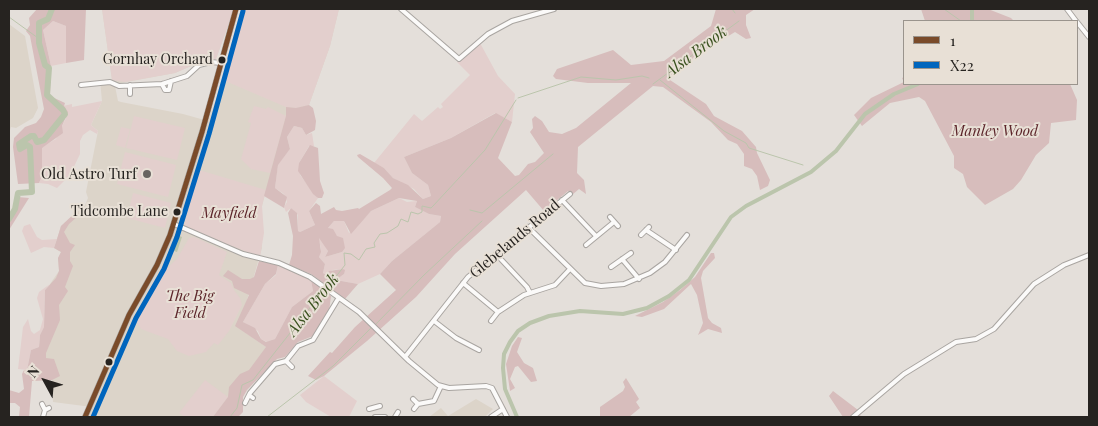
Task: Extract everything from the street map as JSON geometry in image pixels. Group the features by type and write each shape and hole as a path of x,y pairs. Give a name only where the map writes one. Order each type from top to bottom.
{"street":[{"path":"85,417 129,315 161,256 174,224 236,9"},
{"path":"401,9 460,59 488,34 512,21 554,9"},
{"path":"1067,9 1075,20"},
{"path":"1078,23 1089,37"},
{"path":"81,85 105,82 119,86 162,84 187,76 199,65 211,62 221,63"},
{"path":"162,84 164,88 169,90 171,81"},
{"path":"130,85 130,94"},
{"name":"Glebelands Road","path":"405,357 463,283 570,194"},
{"path":"562,200 596,236"},
{"path":"610,217 618,226"},
{"path":"586,245 614,222"},
{"path":"174,224 250,257 286,266 310,277 329,290 338,299 344,300 369,321 405,357 442,386 490,387 494,390 507,417"},
{"path":"528,227 585,283 593,286 618,285 640,279 660,266 676,250 687,235"},
{"path":"641,236 648,228 676,250"},
{"path":"612,267 630,253"},
{"path":"496,254 527,286 530,293"},
{"path":"852,417 904,374 956,342 976,339 994,329 1034,284 1064,265 1089,255"},
{"path":"622,259 640,279"},
{"path":"491,321 500,311 530,293 555,285 570,269"},
{"path":"463,283 500,311"},
{"path":"245,403 249,395 275,364 286,361 298,346 312,341 338,299"},
{"path":"434,321 456,338 479,350"},
{"path":"286,361 292,367"},
{"path":"414,409 418,404 434,401 442,386"},
{"path":"249,395 253,398"},
{"path":"413,399 418,404"},
{"path":"42,404 47,409 43,417"},
{"path":"369,409 380,406"},
{"path":"375,407 376,417 385,417"},
{"path":"491,417 503,409"},
{"path":"395,417 398,412"}],"shaded area":[{"path":"102,9 234,9 216,59 205,60 175,73 121,83 115,86 118,101 208,121 223,80 243,9 339,9 330,46 309,105 290,116 262,206 262,248 239,328 269,349 219,417 88,417 92,407 53,402 52,380 32,381 44,327 50,284 59,271 58,258 61,252 54,248 61,226 85,205 88,198 86,192 98,131 91,125 102,101 100,80 112,80"},
{"path":"9,24 25,36 38,108 33,118 16,128 11,127 9,133"},
{"path":"177,235 182,237 177,252 171,250"},
{"path":"476,399 493,409 485,417 429,417 441,408 448,416"}],"green space":[{"path":"37,9 86,9 84,60 66,63 66,26 53,21 43,30 51,66 50,96 65,103 64,106 68,112 62,126 63,133 42,148 42,176 39,183 18,184 13,147 14,138 25,127 36,123 44,109 30,36 26,31 30,25 29,18"},
{"path":"102,9 234,9 216,59 205,60 175,73 125,82 112,80"},
{"path":"243,9 339,9 330,46 309,105 296,108 286,107 223,80"},
{"path":"716,9 755,9 746,15 746,25 751,38 746,39 735,32 695,56 688,65 675,73 670,80 706,104 714,116 742,131 756,147 770,180 768,186 760,190 757,176 752,169 744,166 744,154 737,144 728,140 711,122 663,87 653,86 578,147 577,173 584,180 586,194 579,189 572,195 568,191 544,211 526,190 455,254 416,297 367,341 324,376 316,380 308,376 355,327 396,290 380,274 392,261 440,222 441,216 429,214 415,207 417,201 399,198 371,211 351,234 344,221 334,221 328,228 333,229 337,236 343,238 345,248 342,252 325,257 328,251 319,238 321,252 319,257 325,264 323,273 326,275 329,271 343,269 345,270 344,274 336,280 358,284 345,299 311,274 289,265 292,255 293,236 288,213 291,208 297,213 298,231 300,232 315,225 309,211 316,203 320,206 321,214 334,207 336,210 342,211 359,209 390,190 392,188 383,178 358,157 357,155 360,154 384,168 393,178 408,185 423,199 431,196 428,185 412,173 404,157 451,138 496,113 512,122 498,158 515,176 519,175 528,164 535,162 544,153 530,132 533,128 532,119 535,116 542,121 549,132 562,134 576,128 631,83 588,83 556,79 553,76 557,69 613,50 631,65 664,61 711,26"},
{"path":"921,9 988,9 1013,20 925,20"},
{"path":"53,21 66,26 66,63 51,66 43,30"},
{"path":"480,43 498,76 515,94 512,122 495,113 451,138 404,157 412,173 428,185 431,196 423,199 414,189 393,178 384,168 374,163 414,114 422,121 438,107 440,109 443,107 441,104 470,75 457,62"},
{"name":"Manley Wood","path":"903,82 903,85 1070,85 1077,100 1076,120 1051,123 1049,143 1036,155 1021,180 1013,189 985,205 967,187 963,174 954,168 954,156 925,101 919,97 890,103 862,126 854,115 871,98"},
{"path":"102,101 91,125 98,131 97,134 90,130 83,135 80,141 80,154 70,175 57,188 39,183 42,176 42,147 56,139 66,118 63,106 72,104 72,107"},
{"path":"309,105 313,108 316,121 315,130 306,135 302,128 294,126 287,137 290,149 278,165 275,188 287,197 284,208 264,196 286,116 286,107 296,108"},
{"path":"254,106 266,109 268,107 286,116 270,173 251,169 241,159 251,123 248,122"},
{"path":"134,116 185,128 177,160 126,148"},
{"path":"294,126 302,128 306,135 312,133 314,146 309,146 299,163 300,175 318,198 309,211 315,225 300,232 298,231 298,215 291,208 286,212 284,207 287,202 284,194 275,188 278,164 290,149 287,137"},
{"path":"121,127 130,129 125,148 116,145"},
{"path":"310,145 318,148 320,181 324,193 322,198 318,198 313,194 298,171 299,163"},
{"name":"Old Astro Turf","path":"125,152 176,165 168,197 117,184"},
{"name":"Mayfield","path":"199,170 266,190 262,206 264,233 260,257 190,230 184,225"},
{"path":"133,193 171,203 165,228 127,218"},
{"path":"18,197 29,198 9,230 9,222"},
{"path":"399,198 407,202 417,201 415,207 429,214 441,216 440,222 392,261 380,274 358,284 336,280 344,274 343,269 332,270 326,276 323,273 325,264 319,257 321,248 318,238 322,239 328,251 325,257 342,252 337,236 328,228 334,221 344,221 349,233 371,211"},
{"path":"77,211 79,215 69,224 64,232 70,243 75,245 70,252 70,261 73,266 65,287 68,291 59,305 60,320 46,353 46,358 54,359 60,376 52,380 32,381 29,417 19,417 20,407 15,403 9,403 9,390 19,393 24,389 22,374 24,370 27,370 31,350 39,347 40,335 44,327 45,290 56,278 59,271 58,258 61,252 54,248 61,226"},
{"path":"30,224 37,237 42,240 57,239 54,248 44,247 31,253 22,231 24,226"},
{"name":"The Big Field","path":"194,237 227,252 219,275 231,283 242,305 229,331 218,345 214,343 206,352 189,356 177,351 168,339 141,329 135,318 154,280 177,259 189,238"},
{"path":"711,253 714,253 715,258 703,271 701,278 708,318 712,323 721,328 722,333 708,329 698,335 703,323 697,295 691,284 664,309 642,317 635,316 663,302 680,290 695,277"},
{"path":"259,261 278,265 276,274 265,284 243,322 255,328 261,339 266,342 275,339 292,307 313,291 311,280 331,296 329,312 313,336 298,342 285,357 277,359 247,390 243,397 243,412 238,417 213,417 228,397 229,387 240,374 249,370 266,347 235,326 249,295 234,288 232,281 223,276 228,270 242,279 250,279 254,277"},
{"path":"278,265 311,280 313,291 292,307 275,339 267,342 261,339 258,331 243,322 265,284 276,275"},
{"path":"50,284 45,290 44,327 40,335 39,347 31,350 27,370 18,369 23,327 28,319 31,331 34,334 40,330 43,319 37,298 39,292"},
{"path":"518,337 522,338 517,352 524,363 533,368 537,381 531,382 518,366 515,367 510,379 515,388 510,391 506,364 512,346"},
{"path":"324,376 357,401 349,417 331,417 306,402 300,395"},
{"path":"626,378 639,399 636,402 640,408 629,417 600,417 600,407 623,391 625,387 623,382"},
{"path":"205,380 228,397 213,417 185,417 179,413"},
{"path":"833,391 858,410 861,417 843,417 829,396"}],"waterway":[{"path":"9,219 15,209 18,193 32,192 30,147 27,145 20,149 19,144 31,136 34,136 37,142 44,140 65,114 47,95 49,68 45,65 39,43 39,23 48,19 52,9"},
{"name":"Alsa Brook","path":"732,9 735,13"},
{"path":"944,9 960,20"},
{"path":"972,9 972,20"},
{"path":"9,17 38,38"},
{"name":"Alsa Brook","path":"653,84 739,21"},
{"name":"Alsa Brook","path":"518,98 581,77 616,80 642,76 649,78"},
{"path":"660,80 724,131 746,143 749,148 803,165"},
{"path":"517,417 505,389 503,368 504,354 518,331 530,323 549,316 580,311 623,314 647,308 669,296 689,280 731,217 746,206 811,172 836,151 865,114 894,94 916,85"},
{"name":"Alsa Brook","path":"327,288 345,265 344,253 351,254 359,260 366,249 375,247 374,243 380,234 387,233 398,226 401,219 408,222 411,212 418,214 422,212 422,206 431,208 485,150 516,100"},
{"path":"470,210 482,213 553,154"},
{"path":"375,325 424,275 482,221"},
{"name":"Alsa Brook","path":"230,417 237,408 242,385 253,380 324,290"},
{"path":"267,417 333,366 372,327"}],"transit line":[{"name":"1","path":"85,417 129,315 157,265 170,235 202,132 236,9"},
{"name":"X22","path":"93,417 136,318 164,269 177,237 209,134 243,11"}],"place":[{"name":"Gornhay Orchard","path":"222,60"},
{"name":"Old Astro Turf","path":"147,174"},
{"name":"Tidcombe Lane","path":"177,212"}]}
